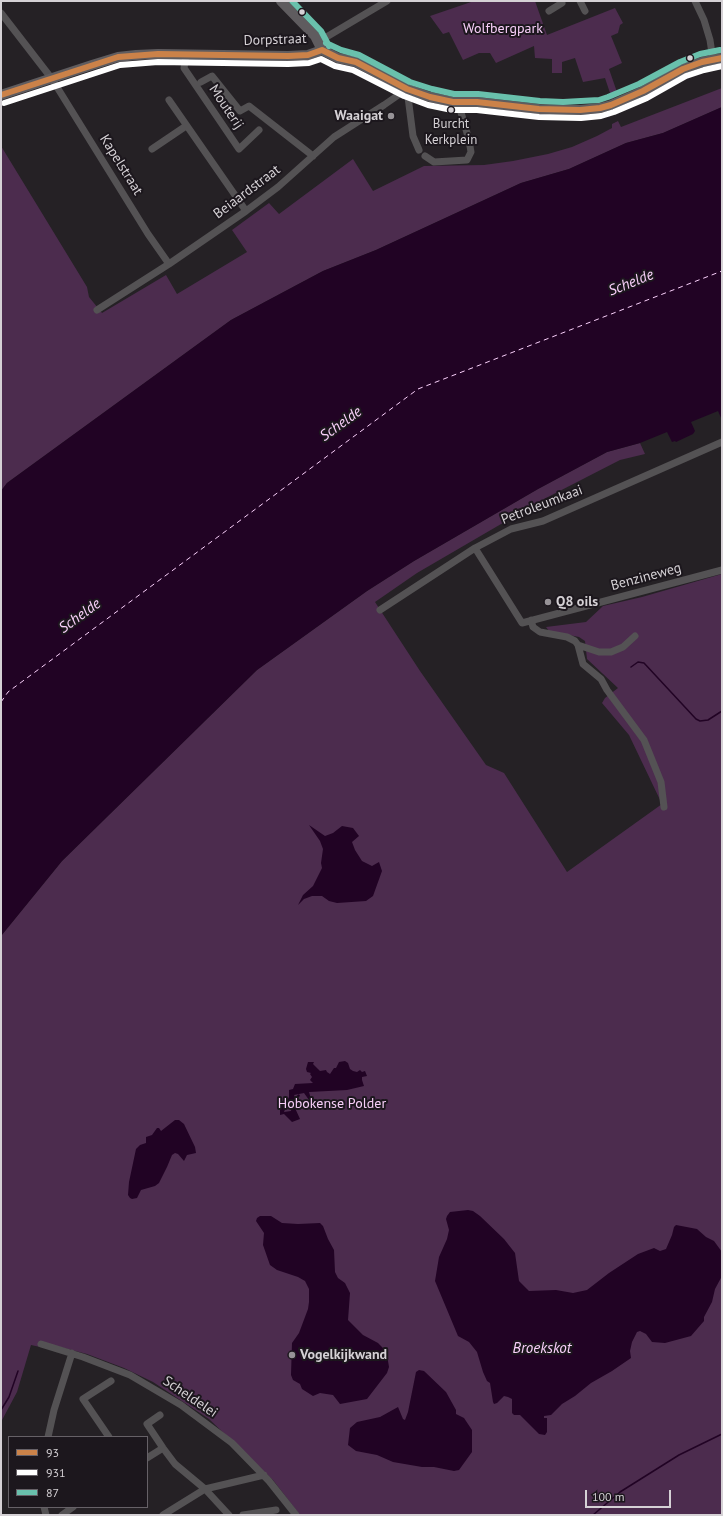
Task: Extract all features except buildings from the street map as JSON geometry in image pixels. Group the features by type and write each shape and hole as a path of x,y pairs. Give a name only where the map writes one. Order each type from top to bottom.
{"street":[{"path":"282,1 315,36 320,46 387,1"},
{"path":"580,1 585,11"},
{"path":"695,1 704,20 718,59"},
{"path":"549,11 563,2"},
{"name":"Kapelstraat","path":"1,14 52,79 148,234 169,264"},
{"name":"Dorpstraat","path":"1,95 118,58 147,54 308,55 320,46 338,58 356,62 407,89 430,97 458,102 477,102 562,110 600,108 643,91 683,69 718,59"},
{"name":"Mouterij","path":"186,54 184,68 239,149 259,130"},
{"path":"201,82 212,76 240,111 249,106 313,156"},
{"path":"407,89 413,136 419,150"},
{"name":"Beiaardstraat","path":"97,310 169,264 246,211 278,187 334,137 407,89"},
{"path":"169,100 246,211"},
{"path":"425,156 434,162 467,160 471,152 458,102"},
{"path":"152,149 186,126"},
{"name":"Petroleumkaai","path":"380,610 475,548 511,529 542,522 722,442"},
{"path":"475,548 522,623 531,620 537,631 571,638 578,645 583,664 601,679 607,690 644,740 661,782 664,807"},
{"name":"Benzineweg","path":"531,620 722,570"},
{"path":"578,645 599,652 611,652 622,648 635,636"},
{"name":"Scheldelei","path":"41,1344 72,1353 130,1375 181,1405 223,1436 264,1476 296,1515"},
{"path":"48,1436 54,1410 72,1353"},
{"path":"108,1436 83,1399 111,1380"},
{"path":"160,1415 147,1424 174,1464 205,1489 229,1515"},
{"path":"148,1457 163,1448"},
{"path":"163,1515 205,1489 264,1476"},
{"path":"62,1515 72,1508"},
{"path":"243,1515 276,1510"}],"green space":[{"name":"Wolfbergpark","path":"474,1 535,1 547,35 615,8 623,23 620,25 618,33 611,36 622,63 609,69 618,95 612,99 605,78 583,82 575,58 562,62 562,73 552,73 552,59 535,58 534,46 496,63 490,53 479,53 463,60 449,32 443,34 430,16"},
{"path":"722,88 722,107 663,133 626,143 569,169 521,183 376,250 323,271 231,320 7,483 1,491 1,146 87,287 89,297 102,313 166,275 177,294 247,252 232,230 269,203 279,214 353,159 373,191 424,166 484,165 548,154 572,147 612,128 612,124 618,121 621,127"},
{"name":"Hobokense Polder","path":"640,443 645,454 620,460 544,499 417,573 375,602 420,671 486,765 504,773 567,872 662,804 629,735 602,703 605,698 618,688 587,659 585,641 579,637 549,631 546,627 586,622 603,606 642,597 722,574 722,1515 300,1515 273,1480 209,1419 153,1382 124,1368 87,1354 56,1346 40,1347 31,1345 17,1392 1,1422 1,936 62,861 257,670 367,591 414,561 538,489 607,452"}],"water":[{"name":"Schelde","path":"722,107 722,420 718,411 691,422 695,431 693,434 676,442 672,442 667,432 640,443 607,452 538,489 414,561 367,591 257,670 62,861 1,936 1,491 7,483 231,320 323,271 376,250 521,183 569,169 626,143 663,133"},
{"path":"309,825 325,836 333,833 342,826 353,828 359,836 352,842 362,861 372,866 379,862 382,871 373,896 366,901 337,903 329,901 322,896 312,896 304,899 298,905 303,895 313,886 322,868 321,863 323,849 320,841"},
{"path":"345,1061 348,1063 350,1069 357,1072 360,1070 362,1072 365,1071 367,1076 362,1077 364,1086 347,1090 309,1092 311,1099 309,1100 304,1093 299,1094 300,1096 294,1101 295,1108 300,1119 292,1122 284,1114 280,1115 280,1110 283,1105 286,1107 284,1112 291,1111 292,1102 287,1101 289,1097 289,1090 293,1089 295,1084 313,1083 310,1080 312,1077 310,1074 311,1073 307,1072 306,1069 308,1062 314,1062 313,1064 320,1071 326,1070 330,1074 339,1062"},
{"path":"175,1120 179,1120 184,1124 195,1147 196,1153 187,1155 184,1161 178,1154 175,1153 172,1155 159,1183 155,1186 141,1190 137,1198 130,1198 128,1195 129,1182 136,1149 140,1145 146,1143 146,1137 152,1135 157,1128 161,1131"},
{"name":"Broekskot","path":"468,1210 473,1211 480,1216 504,1239 515,1253 519,1281 529,1291 556,1290 573,1293 587,1290 609,1273 638,1254 654,1248 660,1251 666,1249 676,1225 697,1229 706,1237 714,1241 722,1252 722,1276 715,1289 712,1302 704,1317 704,1321 691,1336 665,1343 652,1342 646,1334 640,1331 637,1332 632,1342 630,1351 631,1358 591,1383 562,1404 551,1415 544,1416 544,1418 547,1418 547,1432 545,1435 539,1434 520,1415 514,1415 512,1413 512,1399 504,1396 494,1404 490,1383 487,1381 483,1372 477,1352 469,1342 458,1336 435,1281 439,1257 447,1239 449,1230 446,1219 447,1216 450,1212"},
{"path":"260,1216 271,1216 282,1223 320,1223 323,1226 334,1250 335,1272 338,1278 345,1283 350,1293 348,1320 363,1335 378,1343 385,1350 388,1361 389,1367 387,1373 367,1399 340,1404 333,1395 320,1393 313,1396 302,1389 300,1384 293,1380 291,1375 292,1343 299,1333 308,1309 309,1289 305,1281 277,1270 270,1265 263,1245 264,1233 256,1221"},
{"path":"419,1370 424,1371 446,1392 456,1410 456,1414 464,1418 472,1430 472,1452 459,1470 454,1471 393,1462 377,1455 356,1451 348,1445 350,1428 357,1422 380,1417 398,1407 403,1419 405,1420 416,1372"}],"waterway":[{"path":"631,667 638,662 644,663 696,719 700,721 708,720 722,711"},
{"path":"1,1410 9,1397 18,1371"},
{"path":"593,1515 620,1492 679,1455 722,1434"}],"ferry route":[{"path":"1,702 8,692 418,389 722,271"}],"transit line":[{"name":"87","path":"292,1 321,31 329,46"},
{"name":"87","path":"326,43 341,50 359,55 410,82 432,89 454,94 478,94 563,102 599,100 639,84 680,62 700,54 720,50"},
{"name":"93","path":"1,95 118,57 158,54 288,56 308,55 322,50 338,58 356,62 407,89 430,97 453,102 477,102 539,109 580,110 600,108 611,105 643,91 683,69 702,62 722,58"},
{"name":"931","path":"4,103 120,65 158,62 288,64 309,63 321,59 335,66 353,70 404,96 428,105 452,110 477,110 539,117 581,118 601,116 614,112 647,98 686,76 722,66"}],"place":[{"name":"Burcht Kerkplein","path":"451,110"},
{"name":"Waaigat","path":"391,116"},
{"name":"Q8 oils","path":"548,602"},
{"name":"Vogelkijkwand","path":"292,1355"}]}
